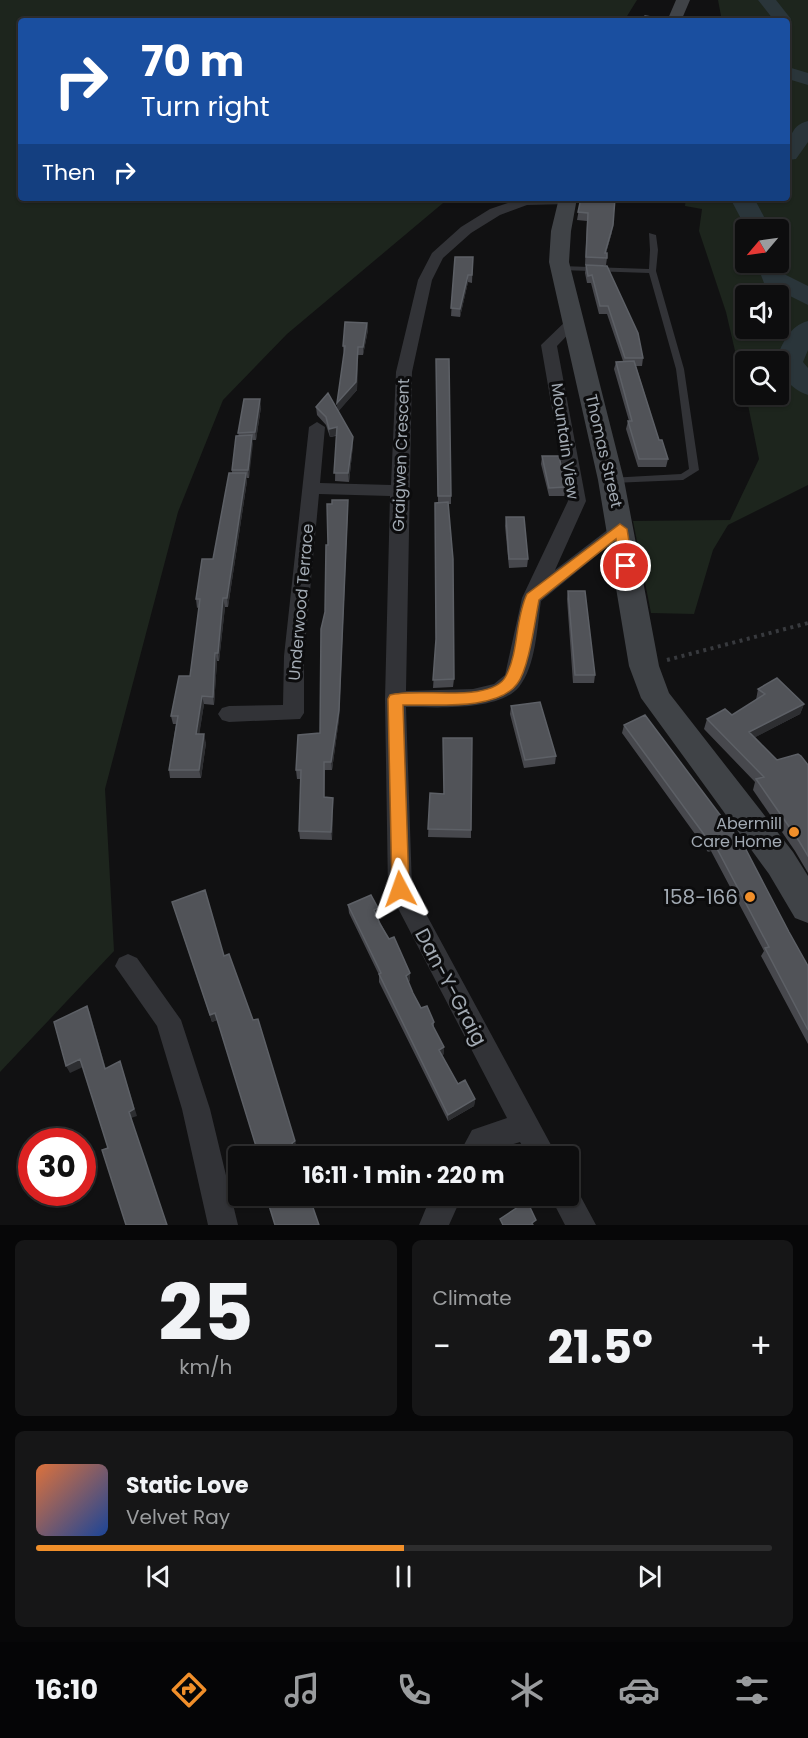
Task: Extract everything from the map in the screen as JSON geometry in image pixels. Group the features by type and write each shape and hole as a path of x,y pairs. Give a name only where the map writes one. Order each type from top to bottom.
{"main road":[{"path":"675,18 682,0"},
{"name":"Thomas Street","path":"568,201 561,238 561,268 611,480 644,666 656,698 675,726 781,864 808,907"}],"street":[{"name":"Graigwen Crescent","path":"395,699 404,372 418,304 434,262 466,230 495,212 525,201"},
{"name":"Mountain View","path":"532,598 577,501 549,345 574,321"},
{"name":"Underwood Terrace","path":"229,714 293,713 294,656 317,427"},
{"path":"311,488 399,491"},
{"path":"395,699 489,696 512,681 522,650 532,598 620,529"},
{"name":"Dan-Y-Graig","path":"395,699 400,889 537,1146"},
{"path":"128,966 168,1020 196,1109 223,1225"},
{"path":"478,1146 482,1140 526,1126"},
{"path":"434,1225 441,1206"},
{"path":"571,1206 581,1225"}],"lane":[{"path":"611,480 683,477 694,471 681,369 652,271 654,250 652,235"},
{"path":"561,268 652,271"}],"path":[{"path":"644,666 808,623"}],"shaded area":[{"path":"0,0 637,0 626,18 18,18 18,201 445,201 287,334 223,400 178,512 105,789 114,951 0,1072"},
{"path":"718,0 808,0 808,485 728,525 713,550 694,614 651,613 633,521 730,520 759,459 748,405 789,405 789,351 735,351 726,312 699,231 702,209 685,206 686,201 790,201 790,18 721,18"}],"building":[{"path":"580,201 615,201 613,225 605,253 607,253 607,258 586,257 588,213 578,212"},
{"path":"455,257 473,257 472,275 468,275 460,309 451,308"},
{"path":"586,265 607,266 638,333 643,358 625,358 608,306 600,306 592,275 588,276"},
{"path":"345,322 367,323 363,347 358,347 356,382 337,403 345,346 343,346"},
{"path":"436,359 449,359 451,496 438,496"},
{"path":"634,361 659,440 662,440 668,459 639,459 628,421 632,421 616,362"},
{"path":"328,393 353,437 348,473 334,473 337,427 329,429 326,417 316,407"},
{"path":"244,399 260,399 255,432 238,433"},
{"path":"252,435 248,470 232,470 236,436"},
{"path":"542,456 559,456 566,487 549,488"},
{"path":"229,473 246,473 227,598 223,598 218,653 215,653 213,697 202,696 196,734 204,734 199,770 169,770 178,716 171,716 179,676 190,676 200,599 196,599 202,559 213,559"},
{"path":"332,500 348,500 339,710 331,762 324,762 324,797 333,798 331,832 299,831 301,770 296,770 298,735 320,733 321,629 325,612 326,545 328,545 327,504 332,504"},
{"path":"448,502 453,559 454,679 433,680 436,639 435,503"},
{"path":"506,517 524,517 528,559 509,559"},
{"path":"568,591 585,591 595,675 575,675"},
{"path":"777,678 804,704 749,732 777,760 798,754 808,765 808,856 756,779 764,777 707,719 725,709 732,715 765,694 758,689"},
{"path":"540,702 556,756 525,760 511,706"},
{"path":"645,715 741,840 808,966 808,1030 765,948 769,947 714,843 711,844 624,725"},
{"path":"443,738 472,738 471,830 428,829 430,793 444,794"},
{"path":"205,890 224,956 229,954 253,1020 258,1019 295,1141 292,1143 293,1146 256,1146 215,1013 210,1015 172,902"},
{"path":"371,895 378,908 374,910 380,924 389,939 394,937 410,973 406,976 413,993 421,1008 427,1006 434,1022 432,1024 444,1047 439,1050 458,1084 465,1080 475,1099 448,1115 348,905"},
{"path":"87,1006 105,1069 120,1061 134,1109 129,1112 167,1225 126,1225 102,1150 108,1148 80,1059 66,1066 54,1022"},
{"path":"269,1206 312,1206 319,1225 275,1225"},
{"path":"520,1206 529,1206 536,1220 532,1223 533,1225 503,1225 500,1219"}],"waterway":[{"path":"767,0 781,18"},
{"path":"790,74 808,79"},
{"path":"790,151 808,127"},
{"path":"743,201 755,219"},
{"path":"771,273 773,278 808,297"},
{"path":"808,329 797,342 789,363 808,386"}],"place":[{"name":"Abermill Care Home","path":"794,832"},
{"name":"158-166","path":"750,897"}],"route":[{"path":"400,889 395,699 489,696 512,681 522,650 532,598 620,529 626,566"}]}
